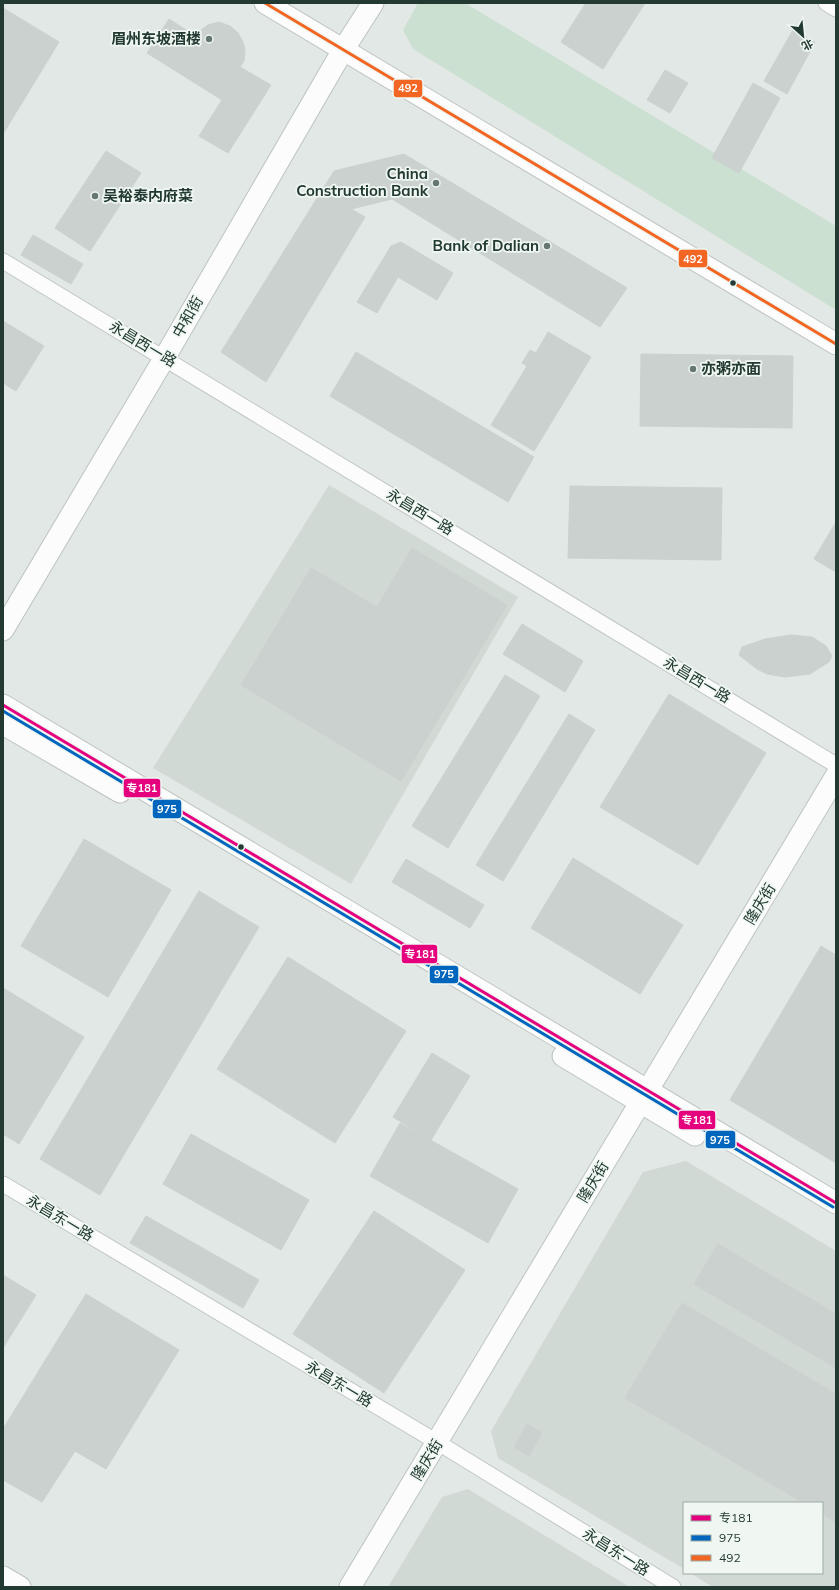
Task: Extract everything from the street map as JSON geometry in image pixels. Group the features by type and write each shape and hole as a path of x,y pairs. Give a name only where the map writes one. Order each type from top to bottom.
{"street":[{"path":"265,3 836,344"},
{"name":"中和街","path":"3,630 165,358 343,50 372,3"},
{"path":"826,3 836,9"},
{"name":"永昌西一路","path":"3,261 836,765"},
{"path":"3,705 242,849 644,1096 836,1219"},
{"path":"3,724 644,1096 836,1203"},
{"name":"隆庆街","path":"350,1587 836,776"},
{"name":"永昌东一路","path":"3,1184 437,1442 673,1587"},
{"path":"3,1577 20,1587"}],"shaded area":[{"path":"329,485 518,597 351,884 153,768"},
{"path":"686,1161 836,1251 836,1587 713,1587 692,1574 823,1574 823,1502 683,1502 683,1568 498,1458 491,1431 643,1172"},
{"path":"468,1489 630,1587 388,1587 442,1497"}],"green space":[{"path":"418,3 465,3 836,226 836,310 413,49 403,30"}],"building":[{"path":"586,3 645,3 603,69 561,42"},
{"path":"3,8 59,42 3,134"},
{"path":"169,19 194,35 208,25 219,22 230,26 238,33 245,50 244,61 240,67 271,85 228,153 199,136 222,100 147,53"},
{"path":"793,30 815,42 787,94 764,81"},
{"path":"665,70 688,83 670,113 647,100"},
{"path":"753,83 780,98 739,173 712,158"},
{"path":"106,151 141,173 90,251 55,228"},
{"path":"404,154 627,288 600,327 392,199 351,209 365,217 266,382 221,352 334,171"},
{"path":"33,235 83,264 71,284 21,255"},
{"path":"401,242 453,273 437,300 398,277 377,313 357,302 391,246"},
{"path":"3,321 44,346 16,391 3,383"},
{"path":"548,332 591,357 534,451 491,425 527,366 522,363 530,350 536,353"},
{"path":"356,352 534,457 508,502 330,396"},
{"path":"641,354 793,356 792,428 640,426"},
{"path":"570,486 722,488 721,560 568,558"},
{"path":"836,522 836,572 814,559"},
{"path":"412,548 507,605 401,781 241,685 311,568 377,607"},
{"path":"522,624 583,661 565,692 503,654"},
{"path":"791,635 812,637 826,646 832,656 829,662 810,674 785,677 767,674 757,669 739,655 742,647 765,639"},
{"path":"505,675 540,696 448,848 412,826"},
{"path":"669,694 766,753 698,865 600,807"},
{"path":"569,714 595,730 503,881 476,865"},
{"path":"84,839 171,890 108,997 21,946"},
{"path":"573,858 683,925 640,994 531,928"},
{"path":"406,859 484,905 470,928 392,882"},
{"path":"199,891 259,927 100,1195 40,1159"},
{"path":"821,946 836,955 836,1163 730,1100"},
{"path":"288,957 406,1031 335,1143 217,1069"},
{"path":"3,988 84,1037 19,1144 3,1134"},
{"path":"432,1053 470,1076 431,1140 393,1117"},
{"path":"400,1123 518,1189 488,1243 370,1176"},
{"path":"191,1134 309,1200 281,1250 163,1184"},
{"path":"374,1211 465,1270 384,1393 293,1334"},
{"path":"146,1216 259,1280 243,1308 130,1243"},
{"path":"718,1244 836,1314 836,1368 694,1284"},
{"path":"3,1275 36,1295 3,1348"},
{"path":"86,1294 179,1350 106,1469 75,1451 42,1502 3,1480 3,1429"},
{"path":"682,1303 836,1394 836,1522 823,1515 823,1502 802,1502 625,1398"},
{"path":"527,1424 542,1433 529,1456 514,1447"}],"transit line":[{"name":"492","path":"265,3 836,344"},
{"name":"专181","path":"3,705 836,1203"},
{"name":"975","path":"3,711 833,1207"}],"place":[{"name":"眉州东坡酒楼","path":"209,39"},
{"name":"China Construction Bank","path":"436,183"},
{"name":"吴裕泰内府菜","path":"95,196"},
{"name":"Bank of Dalian","path":"547,246"},
{"name":"亦粥亦面","path":"693,369"}]}
